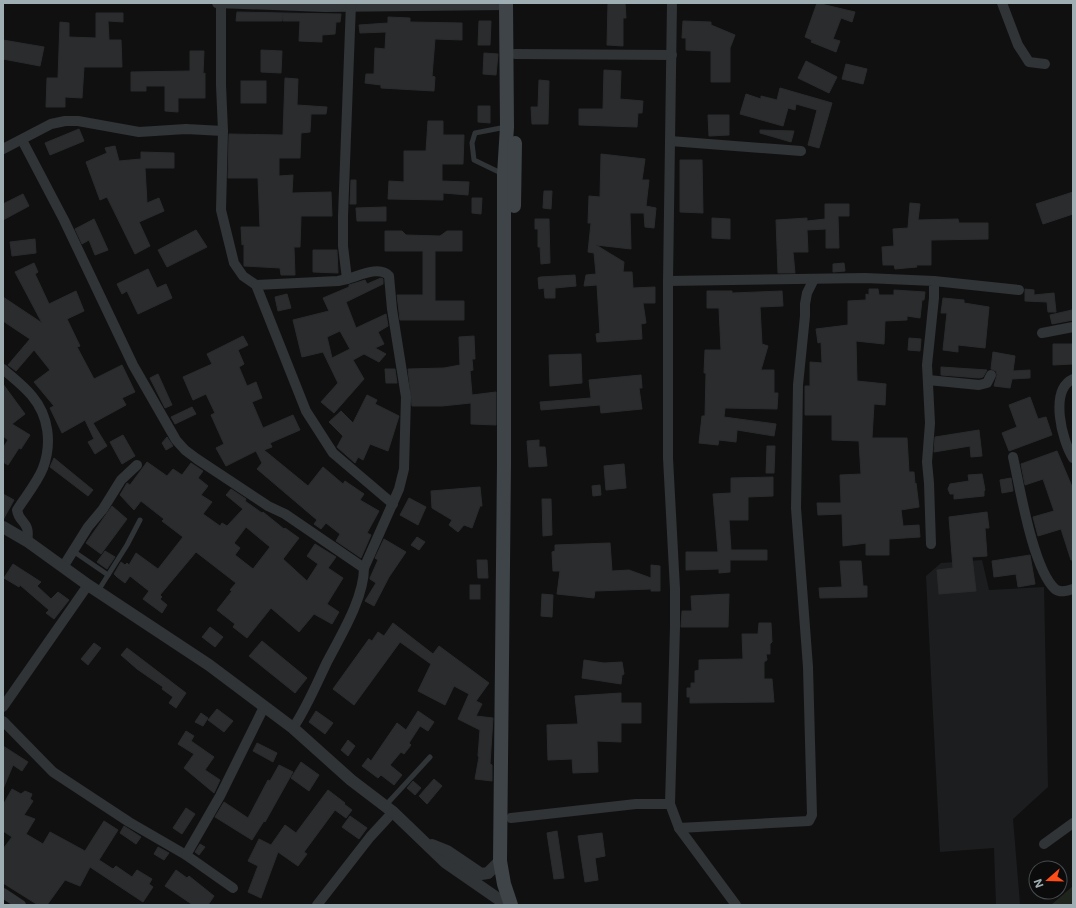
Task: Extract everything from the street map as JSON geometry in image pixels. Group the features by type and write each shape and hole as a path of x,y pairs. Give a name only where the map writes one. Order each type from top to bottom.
{"main road":[{"path":"509,4 515,54 500,860 504,884 511,905"},
{"path":"509,4 507,127 504,174 508,465 511,818 510,870 520,905"}],"street":[{"path":"217,3 325,7 351,4 509,4"},
{"path":"221,3 221,85 223,131 221,210 223,223 234,262 243,276 256,285 306,411 333,453 393,504"},
{"path":"672,3 668,281 668,458 675,589 670,804 679,828 736,905"},
{"path":"1002,3 1018,45 1029,62 1046,64"},
{"path":"347,279 343,246 343,216 351,4"},
{"path":"515,54 672,55"},
{"path":"3,149 51,124 65,121 78,121 139,132 186,130 223,131"},
{"path":"22,140 64,220 133,364 176,440 185,450 268,506 285,514 364,568"},
{"path":"670,142 802,151"},
{"path":"256,285 338,281 380,270 386,272 390,276 392,309 406,397 404,469 399,489 364,568 364,579 347,621 307,707 293,728"},
{"path":"668,281 865,278 934,281 1019,290"},
{"path":"679,828 801,823 809,821 812,815 808,667 796,508 798,385 805,322 805,304 807,293 814,279"},
{"path":"931,544 927,462 930,423 927,365 934,298 934,281"},
{"path":"1042,333 1073,327"},
{"path":"3,370 32,396 42,410 47,433 47,453 42,470 17,510 17,514 26,524 28,532 27,541"},
{"path":"928,380 979,385 987,383 992,375"},
{"path":"1073,379 1069,380 1059,396 1059,412 1069,452 1073,458"},
{"path":"1013,458 1035,551 1042,568 1055,589 1060,591 1073,589"},
{"path":"63,567 88,527 103,510 121,480 137,465"},
{"path":"3,527 27,541 93,588 210,665 293,728 389,810 445,862 507,905"},
{"path":"3,707 93,588"},
{"path":"186,855 220,796 264,707"},
{"path":"3,721 53,772 129,822 186,855 233,888"},
{"path":"511,818 636,804 670,804"},
{"path":"317,905 389,810"},
{"path":"1044,844 1073,823"},
{"path":"425,842 447,852 481,874 488,873 500,860"},
{"path":"3,893 21,905"}],"lane":[{"path":"504,174 474,160 472,143 475,133 507,127"},
{"path":"93,588 108,575 127,545 140,520"},
{"path":"73,551 108,575"},
{"path":"389,810 430,757"}],"shaded area":[{"path":"982,560 989,590 1044,587 1048,787 1013,819 1020,904 1017,905 996,905 994,848 940,852 926,576 941,563"},
{"path":"1073,886 1073,905 1051,905 1057,900 1068,900 1068,890"}],"building":[{"path":"608,3 625,3 626,18 623,18 623,46 607,45"},
{"path":"817,3 855,12 852,22 841,18 833,39 840,41 836,52 811,42 812,40 805,37"},
{"path":"237,12 283,13 282,21 236,21"},
{"path":"96,13 123,13 123,22 108,21 109,40 121,40 122,67 84,67 82,98 65,97 65,107 46,107 47,78 58,78 60,22 69,23 69,37 96,38"},
{"path":"283,13 341,14 340,22 336,22 335,34 322,35 322,42 299,41 300,21 283,21"},
{"path":"388,17 410,18 410,22 462,23 462,40 435,39 432,76 435,77 434,91 381,88 381,85 365,83 366,74 374,74 375,48 385,49 386,32 360,33 359,25 388,23"},
{"path":"479,21 491,21 490,45 478,45"},
{"path":"683,21 711,22 711,25 735,35 730,48 730,82 711,82 711,51 686,50 686,38 682,38"},
{"path":"3,40 44,47 40,66 3,59"},
{"path":"261,50 282,51 281,73 261,72"},
{"path":"190,51 204,51 203,74 205,73 205,98 178,98 178,112 165,111 165,86 146,86 146,91 131,91 131,72 190,71"},
{"path":"484,53 498,54 496,75 483,74"},
{"path":"806,61 837,77 829,93 798,78"},
{"path":"846,64 867,69 863,84 842,79"},
{"path":"604,70 621,71 620,99 643,101 642,113 638,113 637,127 579,125 579,109 603,109"},
{"path":"285,78 298,79 297,105 327,107 326,114 311,114 310,132 301,133 300,158 279,158 279,176 293,175 292,193 331,192 332,216 301,216 300,247 294,247 295,275 281,275 280,268 244,266 244,244 242,245 241,227 260,227 258,178 228,178 229,134 283,135"},
{"path":"539,80 549,81 548,124 532,124 531,107 538,107"},
{"path":"241,81 266,81 266,103 241,103"},
{"path":"780,88 832,103 819,148 808,145 817,110 796,104 795,110 788,108 783,126 740,114 746,94 761,99 761,96 777,100"},
{"path":"478,106 490,106 490,123 478,122"},
{"path":"708,115 729,115 729,135 709,136"},
{"path":"428,121 443,121 443,135 464,135 463,164 442,164 442,181 469,182 468,195 443,193 443,200 388,199 389,181 404,182 404,151 426,151"},
{"path":"79,129 84,141 50,155 45,143"},
{"path":"760,130 794,131 791,142 760,133"},
{"path":"115,146 119,161 141,159 141,152 174,153 174,168 145,168 147,203 159,198 164,211 139,222 150,246 135,254 107,197 100,200 86,162 107,153 105,148"},
{"path":"601,154 645,159 642,180 649,180 646,206 656,208 654,228 645,227 644,213 630,213 631,249 596,245 624,262 623,272 632,272 633,288 655,287 655,303 643,303 646,323 641,324 642,339 597,342 596,334 600,333 597,285 584,286 586,275 596,274 594,253 588,252 591,223 588,223 589,196 600,197"},
{"path":"680,160 702,160 703,213 680,212"},
{"path":"351,180 356,180 356,204 350,204"},
{"path":"544,191 552,191 551,209 543,208"},
{"path":"1073,192 1073,214 1043,224 1036,204"},
{"path":"23,194 29,206 3,220 3,204"},
{"path":"472,198 482,198 481,214 472,213"},
{"path":"910,203 920,204 918,220 958,219 959,223 988,223 988,239 931,240 931,265 916,265 917,267 895,269 894,265 883,265 882,247 894,246 893,229 908,228"},
{"path":"825,204 849,204 849,216 838,216 839,248 826,248 826,229 807,230 808,252 793,252 795,273 778,273 776,220 807,218 807,221 825,219"},
{"path":"386,207 386,221 357,221 356,208"},
{"path":"712,218 730,219 730,239 712,238"},
{"path":"94,219 108,250 95,255 89,240 82,244 75,229"},
{"path":"535,219 549,219 550,263 541,264 540,247 538,247 538,229 535,229"},
{"path":"196,230 207,247 167,267 158,250"},
{"path":"385,231 402,231 406,235 440,236 447,231 462,231 462,251 435,251 435,301 464,301 464,320 400,320 397,295 423,295 423,251 385,251"},
{"path":"35,239 36,253 12,256 10,242"},
{"path":"313,250 337,250 338,273 313,272"},
{"path":"34,263 38,272 35,274 49,304 76,291 84,311 67,319 80,346 77,347 94,379 122,365 135,392 122,398 126,405 93,423 107,446 95,454 88,442 94,439 85,420 62,433 50,408 54,406 34,382 50,370 34,350 16,371 8,365 30,339 3,321 3,297 42,323 15,272"},
{"path":"844,263 845,271 833,272 833,264"},
{"path":"148,269 157,288 166,284 172,298 138,314 127,291 122,294 117,284"},
{"path":"575,275 576,286 555,288 555,298 545,298 544,288 539,289 538,278 540,277"},
{"path":"381,278 383,279 383,284 346,302 356,328 386,314 388,326 378,332 384,344 375,348 386,354 379,362 364,354 353,360 364,379 334,413 321,402 338,383 323,352 302,357 293,320 329,311 323,298 349,287 349,285 365,280 367,284","holes":["340,331 350,349 332,358 327,337"]},
{"path":"869,289 878,289 879,295 894,295 894,290 925,292 924,300 922,300 920,318 907,316 907,320 885,321 884,344 856,341 857,381 886,384 885,405 874,404 872,438 907,438 909,472 914,472 915,484 916,483 919,507 901,510 903,526 919,525 920,537 889,539 889,555 866,555 866,543 843,546 842,514 818,515 817,503 841,503 840,475 861,474 859,441 832,440 832,415 805,415 805,386 810,386 810,362 822,363 821,342 818,343 816,329 848,325 848,301 866,300 866,294 869,295"},
{"path":"1025,289 1034,290 1034,295 1054,293 1056,312 1048,312 1047,302 1025,301"},
{"path":"707,291 732,291 732,293 782,291 783,306 760,307 762,344 768,346 761,370 774,370 774,393 778,393 777,409 725,408 724,417 776,424 774,436 737,430 736,442 719,440 718,445 699,443 702,416 705,416 705,350 721,350 719,308 707,308"},
{"path":"287,294 291,308 278,311 275,297"},
{"path":"943,298 964,300 964,303 989,307 985,348 958,345 958,352 943,350 947,313 941,313"},
{"path":"1072,310 1073,320 1052,324 1050,315"},
{"path":"243,336 248,345 238,350 244,364 239,367 247,386 256,382 262,398 252,402 263,428 293,415 300,430 270,443 272,447 264,450 308,486 323,467 343,484 345,481 364,494 360,500 379,511 367,533 371,535 361,558 336,541 340,534 326,523 321,529 314,524 317,520 257,469 262,463 256,451 226,466 216,448 224,444 211,415 215,413 206,394 193,400 183,377 212,364 207,354"},
{"path":"474,336 475,359 472,359 473,370 470,371 472,395 496,392 496,425 471,424 471,403 442,406 412,406 408,369 444,368 460,365 459,337"},
{"path":"909,338 921,339 920,351 908,350"},
{"path":"1053,344 1073,344 1073,364 1053,365"},
{"path":"993,352 1015,356 1013,371 1030,370 1030,378 1012,379 1010,388 994,386 997,375 996,371 991,369"},
{"path":"581,354 582,383 550,386 549,355"},
{"path":"941,367 987,370 983,377 979,378 941,375"},
{"path":"385,369 395,369 397,383 386,383"},
{"path":"158,374 172,405 165,408 150,378"},
{"path":"641,375 642,388 639,388 642,409 601,413 600,405 541,410 540,402 591,398 589,380"},
{"path":"3,384 25,414 12,424 30,435 8,465 3,462 3,448 8,440 3,436"},
{"path":"367,395 377,400 375,404 399,416 388,451 370,444 363,460 358,457 355,463 337,447 343,436 329,422 341,411 353,423"},
{"path":"1030,397 1038,419 1046,417 1052,435 1009,451 1002,433 1017,427 1009,405"},
{"path":"192,407 196,414 175,424 171,417"},
{"path":"979,430 982,456 971,457 970,446 934,452 935,437"},
{"path":"123,435 135,456 122,464 110,442"},
{"path":"167,437 173,446 166,450 162,443"},
{"path":"539,440 539,447 545,447 547,466 529,467 527,441"},
{"path":"767,446 775,446 774,473 766,473"},
{"path":"1057,451 1073,489 1073,560 1071,560 1061,529 1038,536 1033,517 1054,511 1043,479 1025,485 1021,464"},
{"path":"54,458 93,490 88,496 50,467"},
{"path":"147,462 167,476 173,469 182,475 191,463 203,471 198,478 208,486 201,495 212,502 203,514 220,526 222,523 227,526 243,509 226,495 231,489 246,499 245,501 299,538 283,559 307,581 318,564 307,556 315,544 336,557 328,568 343,578 327,604 339,612 332,624 314,614 299,632 271,608 247,638 233,627 235,624 217,610 232,591 230,590 236,583 196,552 160,595 162,597 160,599 167,605 162,613 143,599 149,591 130,576 125,583 114,574 121,562 125,565 127,563 129,565 136,553 158,569 183,537 162,521 164,519 141,501 134,510 120,495 127,483 130,485","holes":["246,527 270,547 253,569 235,555 240,548 234,543"]},
{"path":"624,464 626,488 606,490 604,466"},
{"path":"982,474 985,490 984,496 954,499 954,494 950,494 948,489 950,484 969,481 968,475"},
{"path":"773,477 773,496 748,497 748,520 729,520 731,550 767,550 767,560 730,560 730,572 719,573 719,569 686,570 686,552 718,552 713,494 731,493 731,478"},
{"path":"1011,478 1013,491 1002,493 1000,480"},
{"path":"600,485 601,495 593,496 592,486"},
{"path":"480,487 482,506 480,506 472,528 464,525 458,532 449,525 452,520 432,508 431,491"},
{"path":"3,494 14,500 3,520"},
{"path":"409,498 426,507 418,525 400,515"},
{"path":"542,499 551,499 552,535 543,536"},
{"path":"112,506 127,519 101,554 86,543"},
{"path":"987,512 989,528 985,528 987,556 972,557 976,591 939,594 937,570 953,568 949,517"},
{"path":"417,537 425,542 419,550 411,545"},
{"path":"384,539 406,552 389,577 374,606 365,601 376,583 370,578 378,560 375,558"},
{"path":"610,543 612,571 629,570 651,578 651,565 660,566 660,591 651,591 651,589 595,591 594,598 557,594 560,571 553,571 552,552 555,551 555,545"},
{"path":"105,551 115,557 107,569 97,562"},
{"path":"1030,555 1035,584 1018,587 1016,574 994,577 992,561"},
{"path":"477,560 487,560 488,578 478,578"},
{"path":"840,561 861,561 863,586 867,586 867,597 820,598 819,588 842,587"},
{"path":"13,564 41,582 37,586 51,599 58,592 69,600 54,619 46,613 49,610 20,585 19,587 4,578"},
{"path":"470,585 480,585 480,599 470,599"},
{"path":"542,594 553,595 552,617 541,616"},
{"path":"729,594 728,627 681,627 682,611 692,611 691,596"},
{"path":"393,623 433,654 439,646 489,683 476,701 482,704 476,716 493,718 490,764 492,765 492,781 475,779 479,757 480,730 458,719 469,694 454,686 445,705 418,691 431,664 400,642 354,705 333,689 369,639 372,641 378,632 384,636"},
{"path":"759,623 771,623 772,642 770,644 770,654 766,654 767,660 764,662 764,679 772,679 774,702 690,703 690,697 687,697 687,688 691,688 691,683 695,683 695,671 699,670 699,660 743,659 742,634 758,634"},
{"path":"210,627 223,637 215,647 202,637"},
{"path":"262,641 307,678 295,693 249,656"},
{"path":"94,643 101,648 88,665 81,659"},
{"path":"127,648 186,693 176,708 169,703 173,697 162,689 163,687 137,669 121,655"},
{"path":"584,660 604,663 622,662 624,674 622,675 621,684 582,678"},
{"path":"621,693 621,703 641,703 641,723 621,723 621,742 597,741 598,772 573,773 572,759 548,760 547,725 578,724 575,696"},
{"path":"217,709 233,721 224,732 208,720"},
{"path":"316,711 333,723 325,734 309,722"},
{"path":"418,711 434,722 428,731 420,726 409,743 411,745 404,754 401,752 390,765 402,775 394,785 381,775 378,778 362,766 368,758 371,761 397,723 406,730"},
{"path":"201,713 208,718 203,726 195,722"},
{"path":"186,731 194,736 191,741 214,757 205,770 220,780 214,793 184,768 194,754 178,744"},
{"path":"348,740 355,746 348,756 341,750"},
{"path":"257,743 277,753 273,762 253,751"},
{"path":"3,746 28,762 22,771 13,765 3,789"},
{"path":"301,762 319,775 309,791 291,778"},
{"path":"279,765 293,772 265,822 264,821 252,840 215,817 224,802 248,818 268,780 270,781"},
{"path":"434,779 442,786 427,804 419,796"},
{"path":"413,781 421,788 415,795 407,788"},
{"path":"12,789 21,794 25,791 32,794 30,799 33,801 24,815 35,819 26,834 43,844 50,832 85,851 104,821 118,830 99,860 113,869 116,866 132,877 137,870 152,879 149,884 153,887 143,902 90,867 80,886 65,880 47,905 38,905 3,883 3,849 12,837 3,831 3,805"},
{"path":"328,790 352,810 346,818 335,810 304,852 307,854 298,866 278,852 261,898 248,892 258,866 248,861 259,839 271,845 285,825 296,833"},
{"path":"186,808 195,814 182,834 173,828"},
{"path":"350,816 367,828 359,839 342,827"},
{"path":"124,826 141,837 136,844 120,833"},
{"path":"557,831 564,878 554,879 547,833"},
{"path":"602,833 605,856 595,858 598,880 585,882 578,836"},
{"path":"200,844 205,847 199,855 195,852"},
{"path":"158,847 169,853 164,860 154,854"},
{"path":"176,870 187,878 189,876 214,896 208,905 193,905 165,886"}]}
